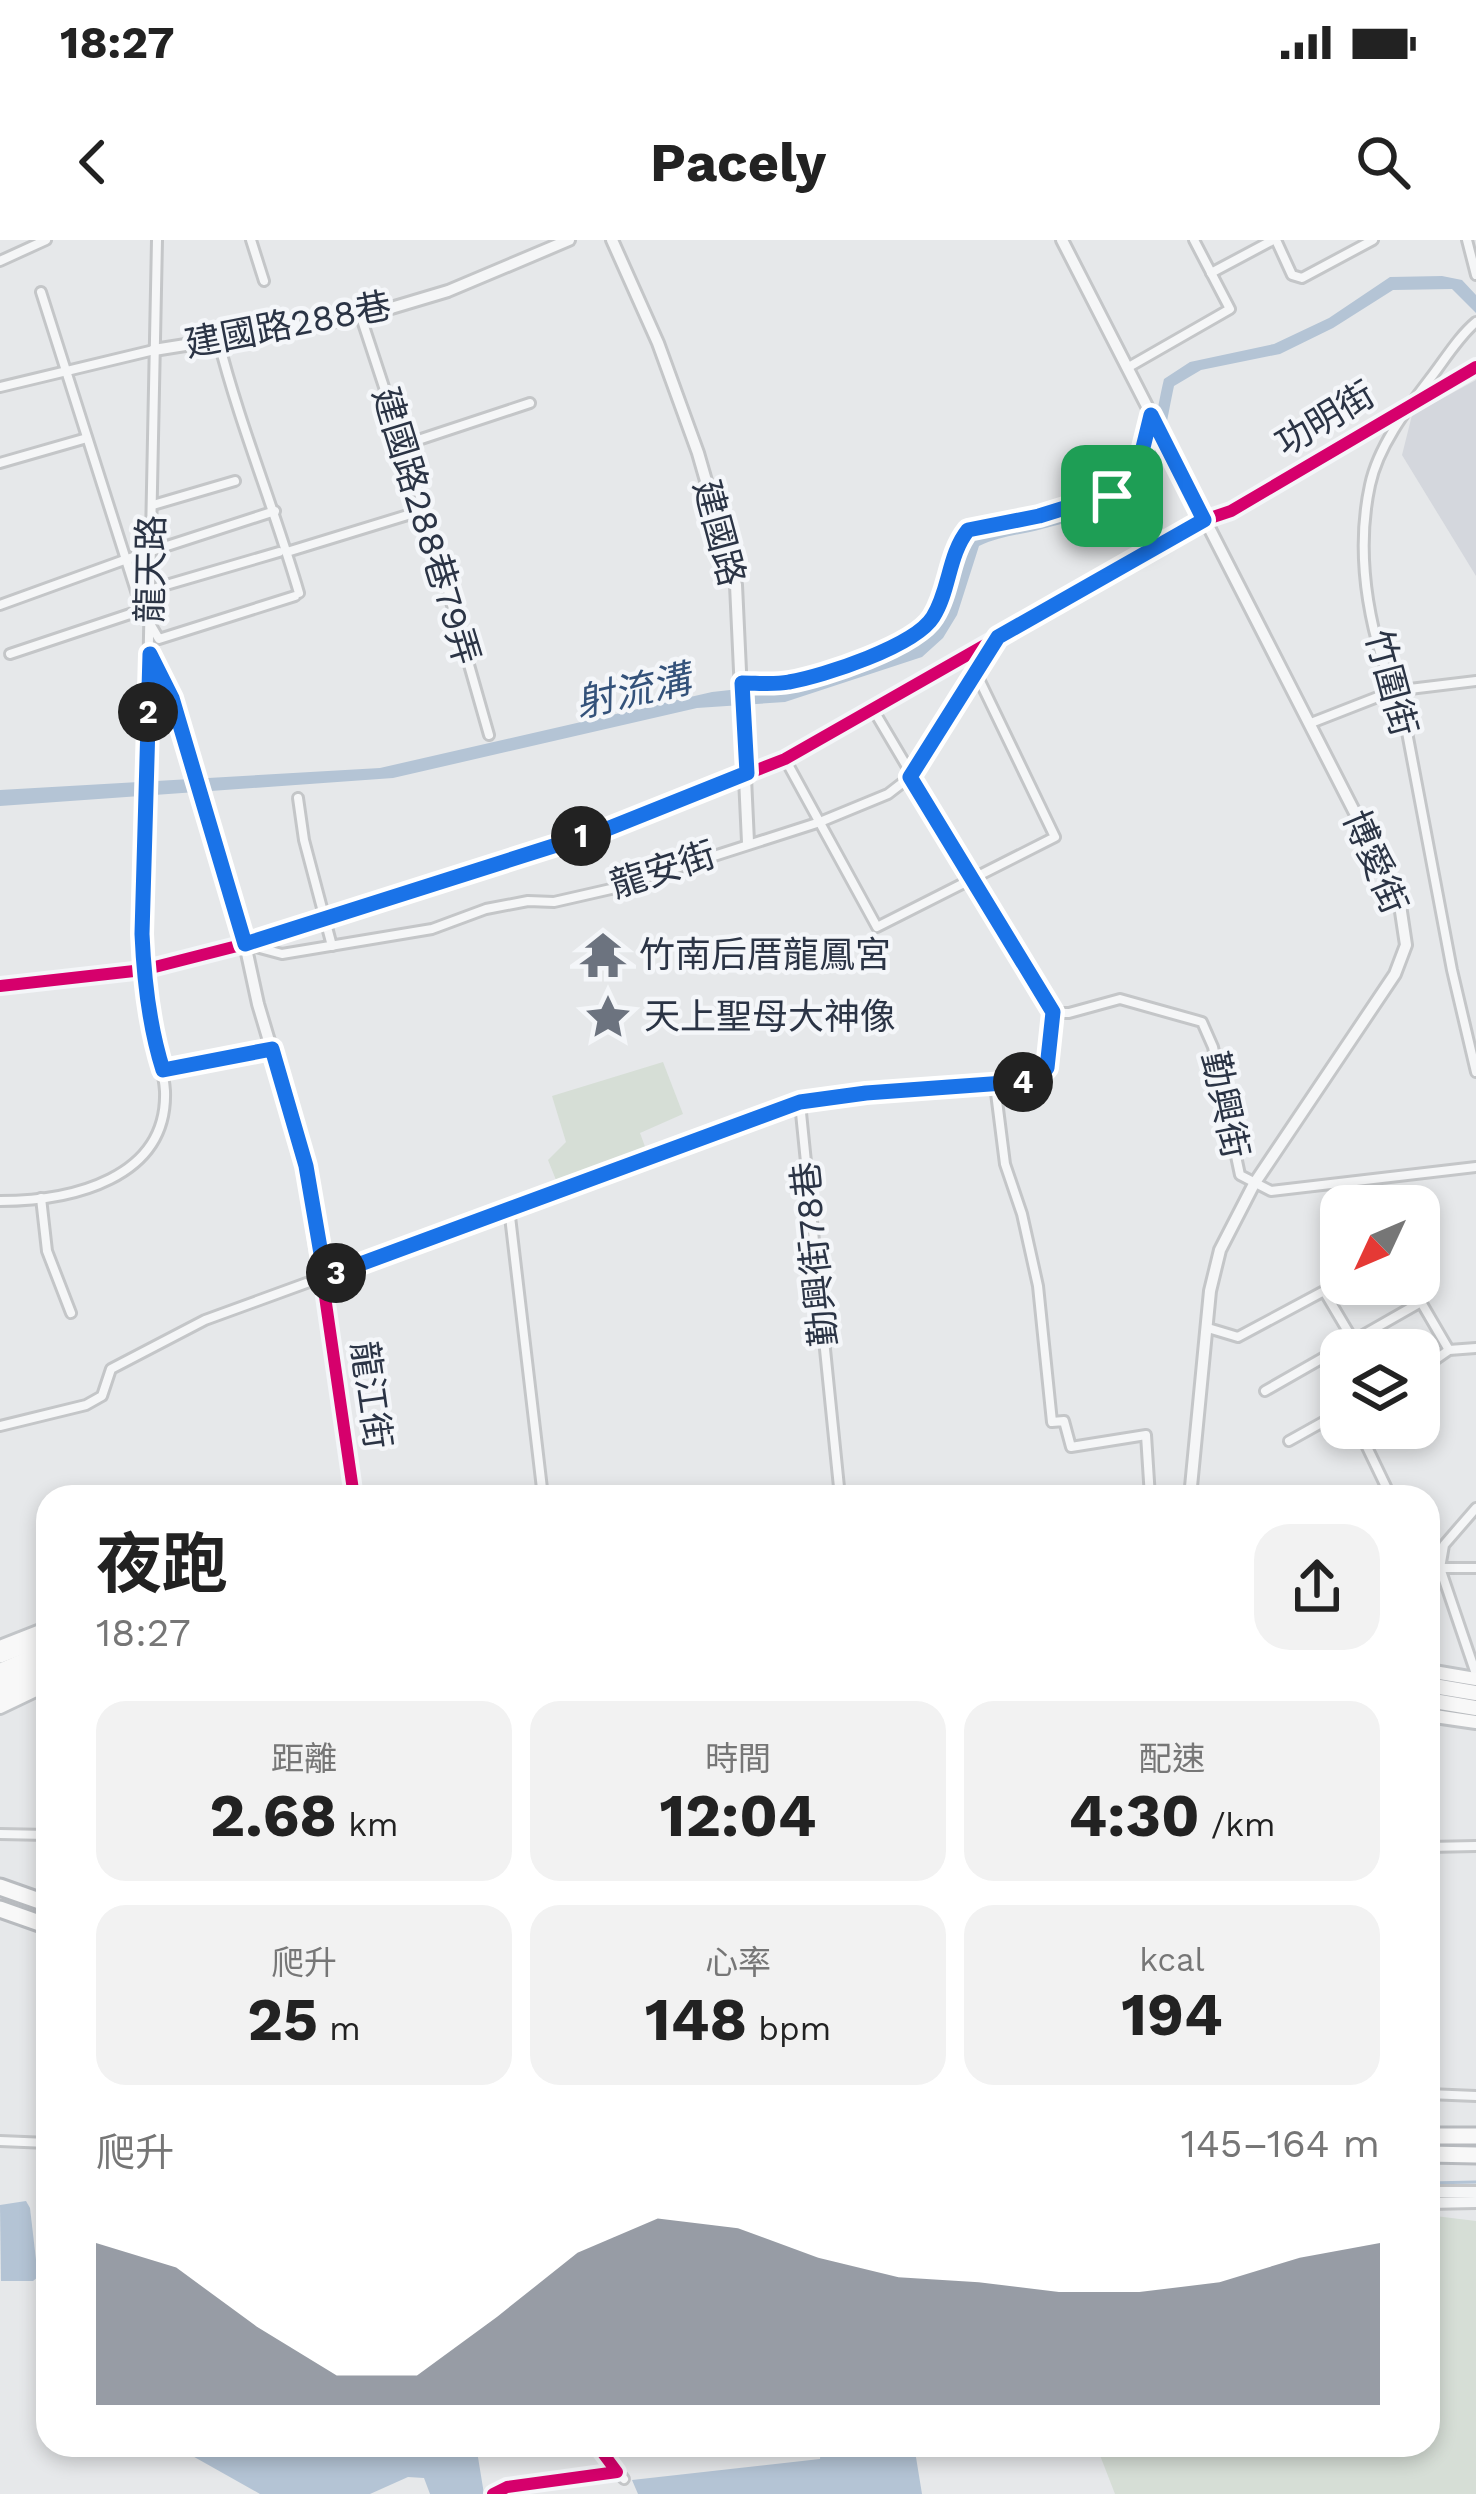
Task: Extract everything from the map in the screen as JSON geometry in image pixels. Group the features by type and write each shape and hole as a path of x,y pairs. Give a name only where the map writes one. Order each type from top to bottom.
{"highway":[{"path":"0,1651 36,1637"},
{"path":"0,1671 36,1655"},
{"path":"0,1684 36,1676"},
{"path":"0,1696 36,1680"},
{"path":"1440,1687 1476,1693"},
{"path":"1440,1702 1476,1708"},
{"path":"0,1888 36,1900"},
{"path":"0,1909 36,1922"},
{"path":"1440,2136 1476,2136"},
{"path":"1440,2154 1476,2155"}],"main road":[{"path":"1440,1672 1476,1676"},
{"path":"0,1706 36,1682"},
{"path":"1440,1716 1476,1722"}],"street":[{"path":"0,261 46,240"},
{"name":"龍天路","path":"0,1201 41,1198 105,1182 135,1166 154,1144 164,1117 163,1070 143,970 157,240"},
{"path":"251,240 264,281"},
{"name":"建國路288巷","path":"0,386 154,350 361,317 448,291 568,240"},
{"name":"建國路","path":"613,240 658,343 736,585 748,842"},
{"name":"博愛街","path":"1062,240 1400,905 1406,945 1395,974 1254,1184 1220,1250 1210,1291 1191,1485"},
{"path":"1127,368 1230,309 1194,240"},
{"path":"1211,273 1274,240 1292,275 1302,278 1373,240"},
{"path":"1467,240 1476,274"},
{"path":"41,292 142,610 159,639 297,595 275,511 236,410 218,339"},
{"name":"建國路288巷79弄","path":"361,317 424,510 489,735"},
{"name":"竹圍街","path":"1476,322 1412,402 1385,448 1370,483 1361,574 1403,711 1476,1072"},
{"name":"功明街","path":"0,986 143,970 245,944 607,829 785,759 1204,520 1231,511 1476,367"},
{"path":"403,445 530,403"},
{"path":"742,685 789,682 906,642 930,623 958,543 968,530 1039,516 1126,489 1155,424"},
{"path":"0,464 87,438"},
{"path":"153,505 235,481"},
{"path":"149,590 424,510"},
{"path":"0,605 275,511"},
{"path":"10,654 142,610"},
{"name":"龍安街","path":"245,944 282,954 432,929 507,904 554,902 611,889 820,822 888,794 910,777 998,637"},
{"path":"150,654 172,698 245,944"},
{"path":"785,759 877,927 1055,837 977,675"},
{"path":"1311,723 1394,692 1476,681"},
{"path":"0,1426 86,1405 102,1396 112,1370 177,1332 800,1102 1033,1081 1042,1075 1047,1068 1053,1012 874,711"},
{"path":"298,798 332,946"},
{"name":"龍江街","path":"245,944 257,1004 306,1166 352,1485"},
{"name":"勤興街","path":"1053,1012 1069,1013 1120,999 1202,1022 1213,1047 1240,1175 1254,1184"},
{"path":"163,1070 272,1049"},
{"path":"995,1085 1005,1164 1038,1286 1052,1422 1064,1421 1071,1447 1146,1435 1149,1485"},
{"name":"勤興街78巷","path":"800,1102 839,1485"},
{"path":"1254,1184 1271,1191 1476,1167"},
{"path":"41,1198 47,1251 71,1313"},
{"path":"509,1208 542,1485"},
{"path":"1208,1328 1238,1337 1324,1291 1347,1329"},
{"path":"1382,1329 1421,1302 1437,1329"},
{"path":"1440,1335 1449,1350"},
{"path":"1440,1356 1449,1350 1476,1348"},
{"path":"1265,1391 1320,1364"},
{"path":"1289,1441 1320,1424"},
{"path":"1368,1449 1385,1485"},
{"path":"1476,1508 1444,1546 1440,1568 1476,1676"},
{"path":"1440,1568 1476,1568"},
{"path":"0,1834 36,1835"},
{"path":"1440,1847 1476,1846"},
{"path":"1440,2094 1476,2096"},
{"path":"0,2141 36,2142"},
{"path":"1440,2192 1476,2192"},
{"path":"1440,2203 1476,2202"},
{"path":"607,2457 624,2479"}],"shaded area":[{"path":"1476,380 1476,576 1402,455 1412,415"},
{"path":"663,1062 683,1114 640,1133 647,1152 558,1185 548,1160 566,1142 552,1096"},
{"path":"1440,2217 1476,2221 1476,2494 1115,2494 1101,2457 1440,2457"}],"water":[{"path":"1390,277 1462,280 1476,295 1476,313 1452,289 1393,290 1280,354 1201,370 1174,386 1158,457 1139,494 1094,515 979,546 957,615 943,638 922,657 785,702 697,708 393,778 0,806 0,790 380,768 712,692 803,682 907,645 933,621 954,563 971,535 1081,508 1131,486 1149,449 1164,379 1190,362 1274,344 1329,318"},
{"path":"26,2201 30,2208 36,2260 33,2281 1,2281 0,2205"},
{"path":"194,2457 478,2457 484,2494 430,2494 424,2478 408,2477 370,2494 260,2494"},
{"path":"916,2457 922,2494 638,2494 632,2480 820,2459"}],"waterway":[{"path":"189,788 194,806"},
{"path":"1440,2183 1476,2182"}],"cycle path":[{"path":"0,986 143,970 245,944 606,829 785,759 1204,520 1231,511 1476,367"},
{"path":"285,1089 306,1165 352,1485"},
{"path":"493,2494 507,2487 617,2472 606,2457"}],"place":[{"name":"竹南后厝龍鳳宮","path":"603,955"},
{"name":"天上聖母大神像","path":"608,1017"}],"route":[{"path":"1151,415 1204,520 998,637 910,777 1053,1012 1047,1068 1033,1081 800,1102 325,1277 306,1166 272,1049 163,1070 143,970 150,654 172,698 245,944 607,829 747,773 742,683 789,682 906,642 930,623 958,543 968,530 1112,496 1126,489 1137,472 1151,415"}],"water label":[{"name":"射流溝","path":"633,691"}]}
